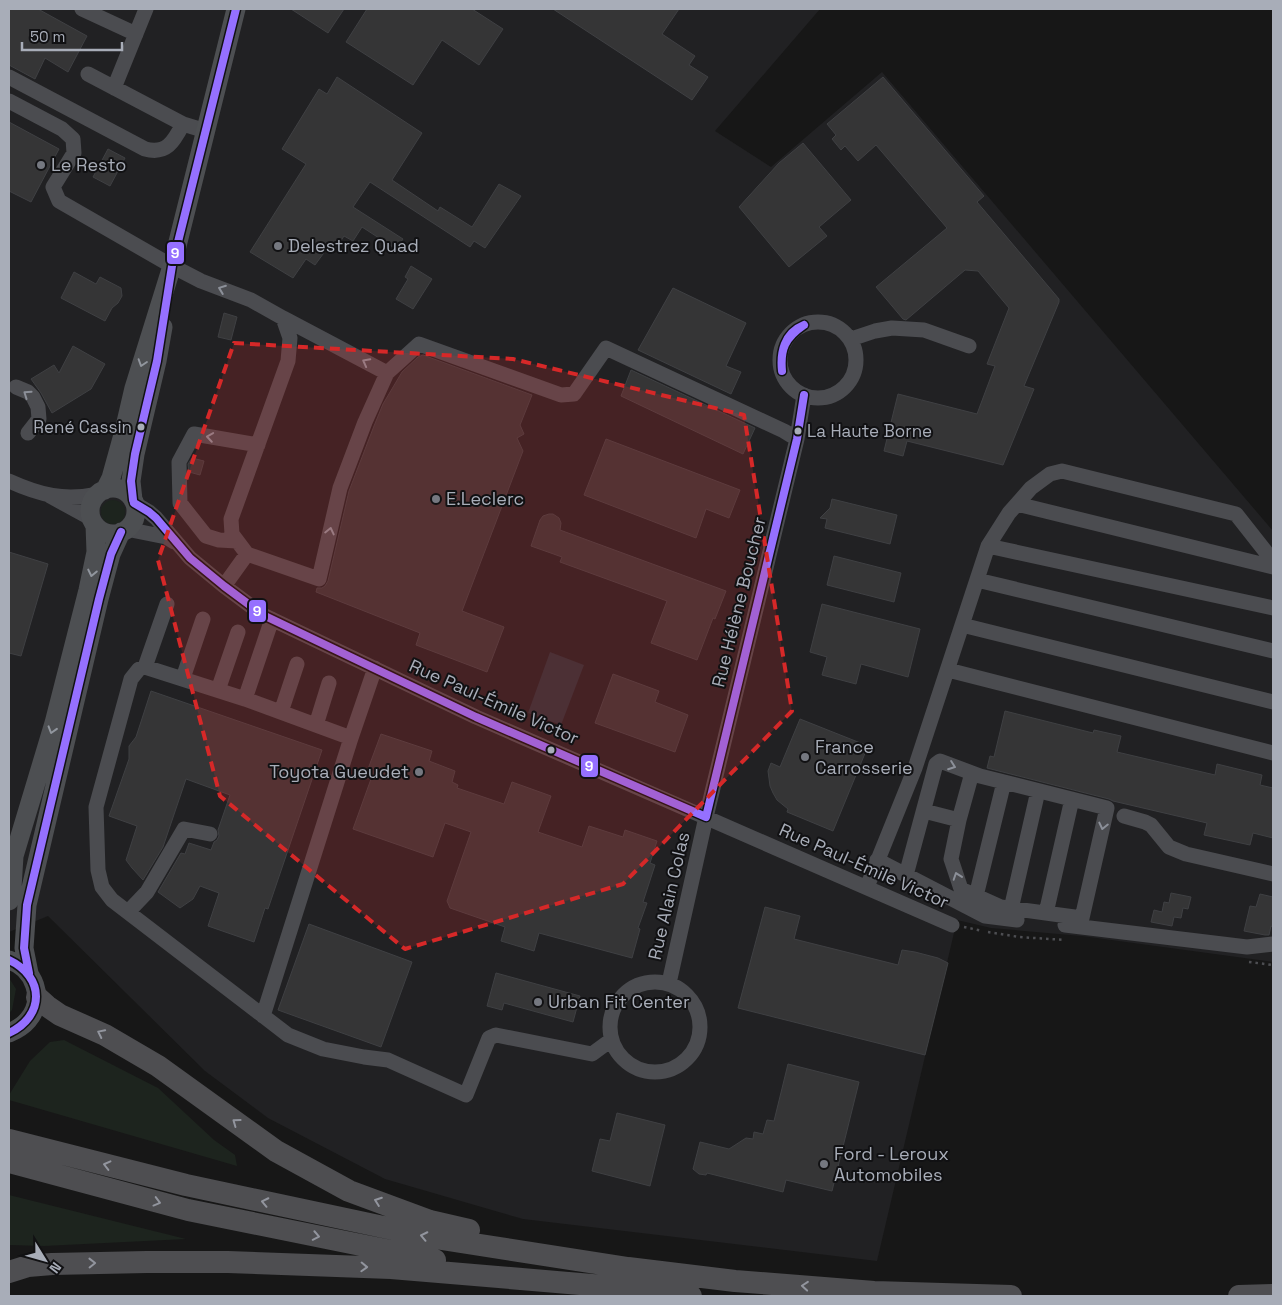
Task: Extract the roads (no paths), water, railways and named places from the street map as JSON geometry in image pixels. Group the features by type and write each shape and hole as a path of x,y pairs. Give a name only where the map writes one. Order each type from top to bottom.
{"highway":[{"path":"37,997 60,1015 105,1035 158,1066 276,1151 349,1191 430,1221 628,1268"},
{"path":"9,1140 186,1185 435,1238 628,1268 735,1281 874,1292 1011,1296"},
{"path":"9,1162 188,1210 434,1260 604,1286"},
{"path":"9,1272 28,1266 52,1264 228,1262 391,1268 604,1286 691,1296"},
{"path":"1240,1296 1273,1295"}],"main road":[{"path":"9,901 12,888 14,856 54,723 96,552 90,512 91,505 111,478 134,388 172,266 236,9"},
{"path":"29,973 24,948 27,905 111,554 123,531 131,524 136,510 131,481 135,454 158,361 172,266"},
{"path":"102,492 118,488 129,495 134,502"},
{"path":"93,522 100,530 107,533 114,534 123,531"},
{"path":"9,960 22,966 29,973 35,984 37,997 34,1010 28,1020 12,1034"}],"street":[{"path":"82,9 136,34"},
{"path":"114,88 146,9"},
{"path":"88,74 183,124 206,130"},
{"path":"9,76 145,149 154,152 164,150 176,137 183,124"},
{"path":"9,101 62,129 73,139 74,153 53,187 59,201 172,266 201,281 251,300 387,373"},
{"path":"283,318 290,338 288,361 231,519 232,534 247,554 319,579 340,488 364,422 387,373 419,344 562,395 574,394 606,348 784,431 797,439"},
{"path":"818,321 830,323 842,329 851,339 855,350 854,374 848,384 828,397 816,398 804,395 793,388 785,378 780,366 780,353 785,340 793,330 805,324 818,321"},
{"path":"851,339 875,331 892,328 924,330 969,346"},
{"path":"16,387 28,392 38,407 38,419 28,433"},
{"name":"Rue Hélène Boucher","path":"706,817 797,439 804,395"},
{"path":"237,541 219,540 206,536 180,503 179,462 194,434 258,444"},
{"path":"867,887 915,768 988,546 1009,513 1031,488 1050,474 1062,471 1236,514 1273,561"},
{"path":"9,481 49,496 93,522"},
{"path":"49,496 85,496 102,492"},
{"name":"Rue Paul-Émile Victor","path":"134,502 156,518 190,558 263,615 476,717 952,925"},
{"path":"1017,504 1273,566"},
{"name":"Rue Paul-Émile Victor","path":"123,531 166,537 176,542"},
{"path":"988,546 1273,608"},
{"path":"224,586 247,554"},
{"path":"977,580 1273,651"},
{"path":"145,667 167,604"},
{"path":"183,678 204,619"},
{"path":"245,698 272,619"},
{"path":"962,625 1273,702"},
{"path":"218,690 238,632"},
{"path":"282,712 297,664"},
{"path":"352,738 245,698 183,678 145,667 139,670 131,679 96,807 98,870 102,887 112,900 288,1035 323,1049 388,1060 466,1095 488,1038 496,1035 592,1054 612,1040"},
{"path":"263,1016 375,668"},
{"path":"948,670 1273,753"},
{"path":"316,725 329,683"},
{"path":"906,875 936,764 940,761 972,773 1107,808 1082,918 1001,908 961,889 950,859 972,773"},
{"path":"976,896 1004,782"},
{"path":"1011,909 1038,790"},
{"path":"1046,913 1072,799"},
{"path":"924,811 960,820"},
{"path":"1124,816 1145,822 1170,847 1186,854 1273,874"},
{"name":"Rue Alain Colas","path":"669,983 706,817"},
{"path":"128,912 147,892 184,829 210,834"},
{"path":"878,860 985,916 1246,947 1273,944"},
{"name":"Rue Alain Colas","path":"655,981 669,983 682,990 692,1000 699,1012 701,1027 698,1041 692,1054 682,1064 669,1070 654,1072 640,1070 628,1063 618,1053 612,1040 610,1026 612,1012 628,990 641,983 655,981"}],"place":[{"name":"Le Resto","path":"41,165"},
{"name":"Delestrez Quad","path":"278,246"},
{"name":"René Cassin","path":"141,427"},
{"name":"La Haute Borne","path":"798,431"},
{"name":"E.Leclerc","path":"436,499"},
{"name":"France Carrosserie","path":"805,757"},
{"name":"Toyota Gueudet","path":"419,772"},
{"name":"Urban Fit Center","path":"538,1002"},
{"name":"Ford - Leroux Automobiles","path":"824,1164"}]}
